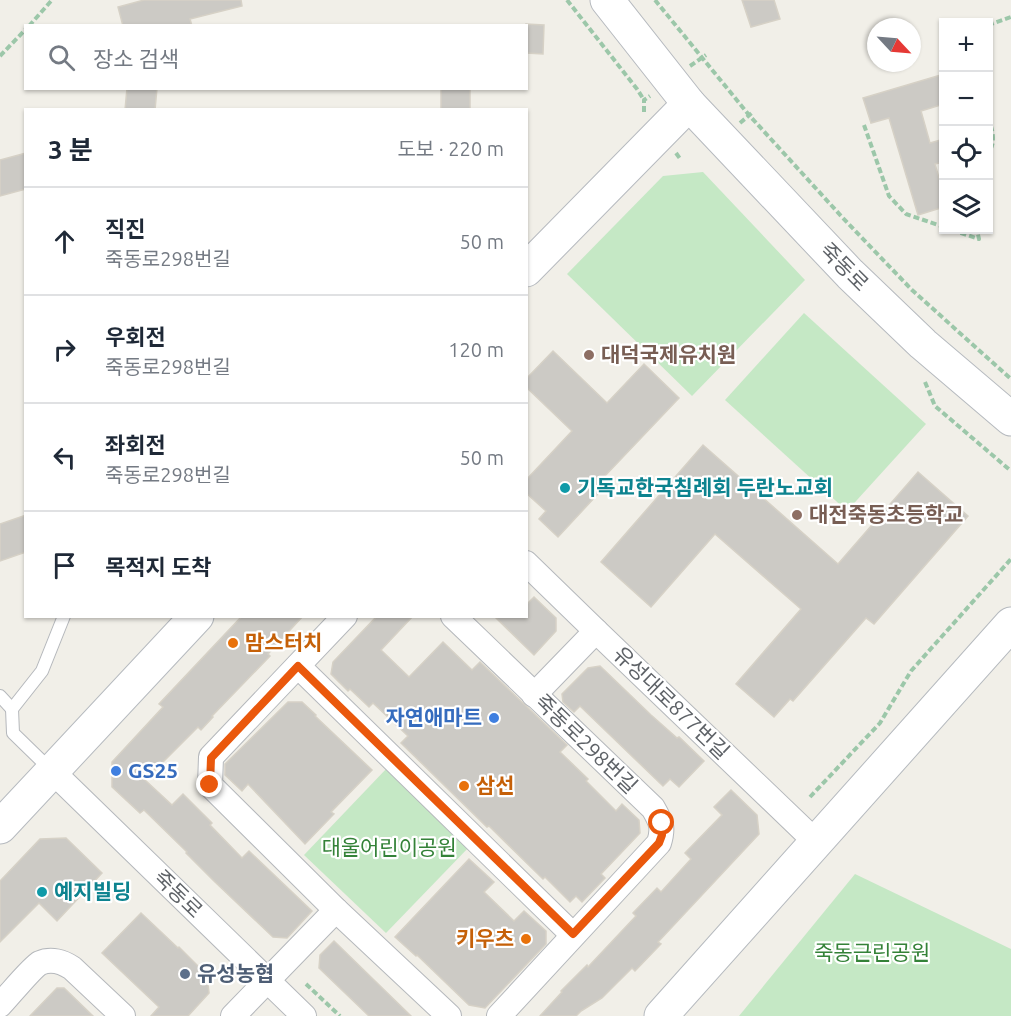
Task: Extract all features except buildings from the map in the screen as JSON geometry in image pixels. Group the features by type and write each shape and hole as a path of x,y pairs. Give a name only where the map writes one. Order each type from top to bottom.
{"street":[{"name":"죽동로","path":"607,0 689,104 850,274 923,344 1011,419"},
{"path":"528,268 689,104"},
{"name":"유성대로877번길","path":"528,564 817,843"},
{"path":"0,827 195,618"},
{"path":"343,618 211,758 210,785 336,910 449,1016"},
{"name":"죽동로298번길","path":"455,618 653,808 662,823 659,843 499,1016"},
{"path":"661,1016 1011,624"},
{"path":"534,695 596,631"},
{"path":"298,666 573,934"},
{"name":"죽동로","path":"52,771 304,1016"},
{"path":"232,1016 336,910"},
{"path":"0,1005 38,964 47,961 60,962 72,968 123,1016"}],"lane":[{"path":"12,709 42,671 63,618"},
{"path":"0,696 12,709 13,733 52,771"}],"path":[{"path":"31,24 52,0"},
{"path":"567,0 644,100"},
{"path":"655,0 749,115 842,217 912,290 1011,379"},
{"path":"993,23 1011,17"},
{"path":"0,56 24,31"},
{"path":"864,125 889,196 906,214 939,225"},
{"path":"964,234 979,239 978,234"},
{"path":"810,797 880,723 911,671 1011,559"},
{"path":"302,980 340,1016"}],"green space":[{"path":"703,172 805,280 692,396 567,274 663,176"},
{"path":"804,313 926,424 847,511 725,400"},
{"name":"대울어린이공원","path":"388,767 470,846 386,933 304,855"},
{"name":"죽동근린공원","path":"855,874 1011,949 1011,1016 739,1016"}],"place":[{"name":"대덕국제유치원","path":"589,355"},
{"name":"기독교한국침례회 두란노교회","path":"565,488"},
{"name":"대전죽동초등학교","path":"797,515"},
{"name":"맘스터치","path":"233,643"},
{"name":"자연애마트","path":"494,718"},
{"name":"GS25","path":"116,771"},
{"name":"삼선","path":"464,786"},
{"name":"예지빌딩","path":"42,892"},
{"name":"키우츠","path":"526,939"},
{"name":"유성농협","path":"185,974"}],"route":[{"path":"210,785 211,758 298,666 573,934 659,843 662,823"}]}
